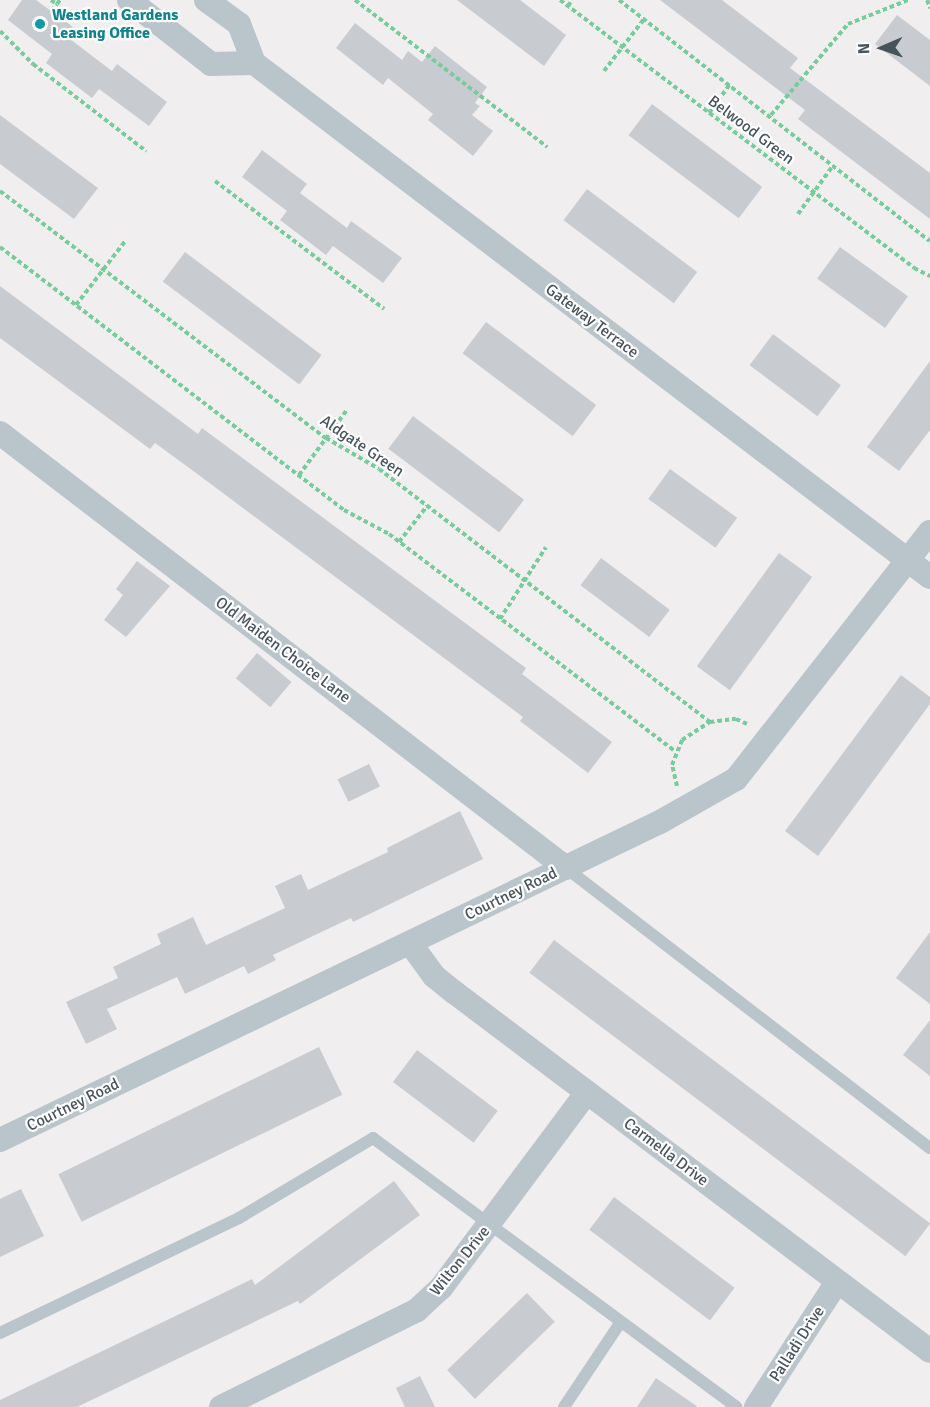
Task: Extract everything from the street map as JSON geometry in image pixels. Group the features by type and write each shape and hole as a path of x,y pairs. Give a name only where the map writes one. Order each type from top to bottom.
{"street":[{"path":"129,0 211,63 255,63 239,24 206,0"},
{"name":"Gateway Terrace","path":"255,63 930,577"},
{"name":"Old Maiden Choice Lane","path":"0,433 566,868"},
{"name":"Courtney Road","path":"0,1140 687,809 736,779 769,740 930,532"},
{"name":"Carmella Drive","path":"410,943 434,976 930,1351"},
{"name":"Wilton Drive","path":"221,1407 417,1310 441,1288 587,1092"},
{"name":"Palladi Drive","path":"756,1407 837,1282"}],"lane":[{"path":"566,868 930,1148"},
{"path":"0,1333 239,1218 373,1137 491,1223 620,1323 736,1407"},
{"path":"564,1407 620,1323"}],"path":[{"path":"51,0 58,2 51,11"},
{"path":"355,0 547,147"},
{"name":"Belwood Green","path":"560,0 814,192 930,276"},
{"path":"568,6 572,0"},
{"name":"Belwood Green","path":"619,0 771,115 791,137 930,241"},
{"path":"771,115 848,24 908,0"},
{"path":"927,0 930,8"},
{"path":"604,71 644,19"},
{"path":"0,32 33,64 146,151"},
{"path":"709,113 730,84"},
{"path":"798,214 832,167"},
{"path":"214,181 384,309"},
{"name":"Aldgate Green","path":"0,191 326,438 363,459 427,506 711,722"},
{"path":"76,304 126,240"},
{"path":"0,247 344,510 399,542 675,751"},
{"path":"299,475 347,410"},
{"path":"399,542 427,506"},
{"path":"500,619 520,593 524,580 546,547"},
{"path":"687,809 673,778 675,751 690,733 711,722 736,719 769,740"}],"building":[{"path":"22,0 36,0 73,27 66,36 112,71 117,64 167,102 149,126 99,89 92,98 46,63 52,54 8,20"},
{"path":"457,0 520,0 566,35 544,66"},
{"path":"660,0 722,0 798,58 790,68 930,173 930,219 798,119 805,110"},
{"path":"897,15 930,40 930,86 875,44"},
{"path":"355,23 402,60 408,51 422,62 435,46 487,87 475,103 480,106 472,115 493,131 473,156 428,120 433,114 388,78 383,85 336,48"},
{"path":"652,104 762,187 739,218 629,135"},
{"path":"0,115 98,188 74,219 0,164"},
{"path":"262,150 307,184 300,193 347,228 351,221 402,258 383,283 333,246 326,255 280,220 287,211 242,177"},
{"path":"587,189 697,272 674,303 564,220"},
{"path":"840,247 908,296 885,328 817,279"},
{"path":"185,252 322,355 299,384 163,282"},
{"path":"0,286 198,434 202,428 526,668 522,674 612,742 588,773 520,721 523,717 192,470 155,443 150,449 0,338"},
{"path":"486,322 596,405 573,436 463,353"},
{"path":"773,334 841,385 817,416 750,365"},
{"path":"930,361 930,430 899,471 867,447"},
{"path":"413,416 524,500 499,532 388,449"},
{"path":"670,469 737,518 715,548 648,499"},
{"path":"779,553 812,577 730,690 697,666"},
{"path":"601,558 670,610 649,637 581,585"},
{"path":"137,561 170,586 126,637 104,620 123,595 116,589"},
{"path":"257,653 291,682 270,707 236,678"},
{"path":"901,675 930,697 930,704 818,856 785,831"},
{"path":"369,764 380,786 349,802 338,779"},
{"path":"460,811 483,859 353,922 351,918 273,955 276,960 248,974 244,966 185,994 177,977 107,1009 117,1029 86,1044 66,1002 118,978 113,967 161,944 157,934 193,917 206,945 285,908 275,886 301,874 308,890 388,852 387,848"},
{"path":"930,932 930,1004 896,978"},
{"path":"554,940 930,1223 905,1256 529,973"},
{"path":"930,1020 930,1076 903,1055"},
{"path":"319,1047 342,1095 82,1222 58,1174"},
{"path":"417,1050 498,1111 474,1143 393,1082"},
{"path":"394,1181 420,1215 300,1304 298,1301 77,1407 0,1407 0,1400 252,1279 255,1285"},
{"path":"21,1189 44,1236 0,1257 0,1199"},
{"path":"614,1197 735,1288 710,1321 589,1230"},
{"path":"527,1293 555,1322 475,1399 447,1370"},
{"path":"420,1376 435,1407 405,1407 396,1388"},
{"path":"656,1378 698,1407 637,1407"}],"place":[{"name":"Westland Gardens Leasing Office","path":"40,24"}]}
